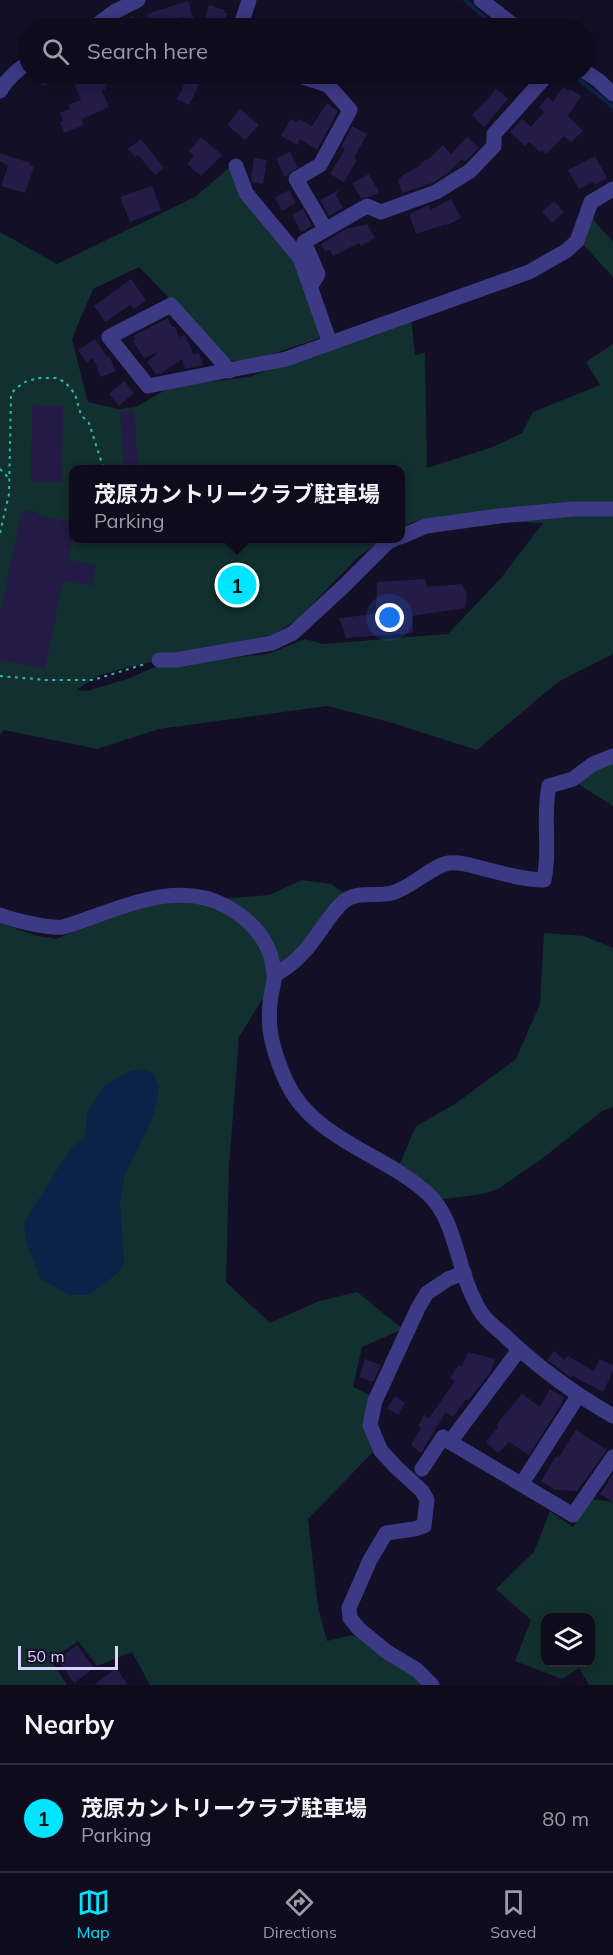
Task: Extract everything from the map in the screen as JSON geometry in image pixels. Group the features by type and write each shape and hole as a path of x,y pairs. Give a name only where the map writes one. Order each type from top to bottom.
{"street":[{"path":"106,18 138,0"},
{"path":"243,18 249,0"},
{"path":"481,0 504,18"},
{"path":"2,84 18,71"},
{"path":"595,78 613,94"},
{"path":"325,84 350,110 320,165 296,179 325,228"},
{"path":"311,286 318,274 304,242 366,206 381,212 436,192 470,171 494,146 494,134 539,84"},
{"path":"236,166 246,192 300,258 330,343"},
{"path":"230,370 171,305 110,337 148,386 230,370 286,359 529,272 566,251 577,241 591,202 613,189"},
{"path":"405,535 426,526 500,516 573,509 613,509"},
{"path":"159,660 176,660 272,643 293,633 387,543"},
{"path":"275,975 300,957 333,912 344,901 362,895 391,893 414,883 439,865 461,863 531,880 544,880 547,864 545,810 549,786 573,779 593,764 613,756"},
{"path":"0,915 14,920 61,927 136,901 169,896 203,896 247,919 267,943 275,975 270,1000 270,1031 273,1046 288,1084 312,1118 430,1195 443,1214 471,1293 482,1314 519,1350 578,1396 613,1416"},
{"path":"432,1685 417,1670 387,1652 358,1629 350,1618 349,1608 370,1560 386,1533 424,1526 427,1500 422,1491 381,1450 370,1425 375,1401 427,1293 464,1273"},
{"path":"450,1442 519,1350"},
{"path":"526,1477 578,1396"},
{"path":"422,1469 443,1437 573,1515 613,1457"}],"path":[{"path":"0,533 9,494 11,395 15,388 38,378 56,378 65,382 75,394 81,415 89,423 102,465"},
{"path":"0,470 9,478"},
{"path":"0,676 45,680 93,680 159,660"}],"green space":[{"path":"232,165 274,226 293,259 310,298 320,338 248,362 229,360 139,267 93,289 72,339 88,402 118,409 136,407 172,386 249,377 411,318 415,355 425,353 427,468 493,447 522,433 533,412 600,385 586,362 613,344 613,654 558,682 477,750 389,722 327,706 159,729 97,749 4,730 0,734 0,232 57,264 195,197","holes":["69,465 405,465 405,526 412,522 430,519 543,523 501,578 448,634 323,644 305,639 268,654 158,666 127,679 87,691 76,690 100,675 274,634 297,620 358,557 377,543 69,543"]},
{"path":"591,217 613,242 613,277 582,243"},
{"path":"613,759 613,806 575,782"},
{"path":"302,880 331,884 346,894 283,966 239,1037 229,1166 226,1282 270,1323 319,1301 357,1292 403,1329 362,1347 353,1387 372,1396 375,1450 308,1519 318,1607 327,1641 351,1635 361,1638 426,1685 150,1685 132,1652 97,1666 78,1641 51,1660 67,1685 0,1685 0,923 34,935 56,939 136,906 269,895"},
{"path":"544,933 584,936 613,948 613,1107 602,1111 543,1158 498,1189 482,1194 437,1200 398,1168 416,1126 455,1104 516,1059 540,1004"},
{"path":"592,1499 613,1502 613,1685 589,1685 579,1668 562,1679 515,1661 531,1620 496,1589 534,1552 550,1511 573,1527"}],"water":[{"path":"143,1069 152,1072 159,1088 150,1124 124,1177 120,1201 124,1262 118,1273 89,1295 70,1295 41,1279 26,1242 24,1222 71,1148 84,1138 87,1112 105,1085 131,1071"}],"building":[{"path":"188,1 193,18 148,18 147,14"},
{"path":"209,5 225,10 224,13 227,13 226,18 205,18"},
{"path":"74,84 109,84 104,86 106,89 102,91 109,107 82,119 84,125 64,133 60,113 70,109 68,105 81,100"},
{"path":"184,84 200,84 189,105 177,99"},
{"path":"563,87 581,96 568,116 583,131 571,142 564,136 546,154 542,150 540,152 529,142 525,146 510,132 522,119 531,127 544,112 539,107 548,97 553,102"},
{"path":"496,88 508,99 484,127 472,115"},
{"path":"327,103 338,111 317,150 300,139 297,145 281,136 291,119 296,122 299,119 312,126"},
{"path":"240,109 259,125 245,140 227,125"},
{"path":"352,126 367,134 354,158 357,160 344,182 330,174 345,149 341,147"},
{"path":"201,137 222,155 201,176 187,164 194,155 189,151"},
{"path":"467,137 479,148 465,162 462,159 449,172 432,183 402,193 398,180 402,178 401,176 421,165 420,163 430,158 443,145 451,154"},
{"path":"141,139 164,168 155,175 138,155 135,157 128,149"},
{"path":"290,152 298,167 285,177 276,159"},
{"path":"0,153 30,163 29,165 34,167 25,193 1,186 8,166 0,161"},
{"path":"595,156 607,178 595,185 593,182 579,189 568,170"},
{"path":"254,158 267,160 263,184 252,182"},
{"path":"369,174 379,192 371,197 361,198 352,183"},
{"path":"152,186 161,210 130,222 120,197"},
{"path":"289,190 296,203 282,211 275,198"},
{"path":"339,190 336,195 343,208 329,216 320,200"},
{"path":"451,199 461,218 447,225 416,234 409,214 429,205 430,210"},
{"path":"554,201 564,212 552,223 542,212"},
{"path":"303,209 312,226 301,232 292,215"},
{"path":"367,224 375,238 361,246 359,243 333,256 330,250 325,252 321,244 346,229"},
{"path":"131,279 146,300 134,309 130,305 105,322 94,306"},
{"path":"168,318 172,327 175,326 179,337 185,335 193,354 199,353 203,365 185,369 182,359 162,373 156,374 147,362 158,352 144,358 133,341 135,340 133,336"},
{"path":"95,339 107,357 109,356 116,371 101,377 93,358 87,363 78,350"},
{"path":"124,381 134,393 119,406 109,394"},
{"path":"32,405 63,406 62,482 31,482"},
{"path":"134,411 138,465 124,465 120,412"},
{"path":"26,509 38,512 37,515 69,522 69,543 71,543 68,560 96,565 92,586 63,580 45,669 0,660 0,617 21,513 25,513"},
{"path":"424,579 428,587 462,584 467,595 465,608 412,616 413,633 346,638 339,618 376,614 377,582"},
{"path":"554,1351 564,1360 568,1356 594,1371 599,1359 613,1365 613,1371 603,1392 573,1376 572,1378 547,1360"},
{"path":"468,1352 495,1359 490,1373 453,1417 446,1412 421,1453 411,1445 421,1428 418,1426 424,1415 429,1418 455,1381 450,1378 459,1365 462,1367"},
{"path":"365,1359 381,1365 373,1382 359,1377"},
{"path":"550,1389 564,1397 529,1455 509,1442 498,1453 486,1442 498,1427 496,1425 522,1394 540,1407"},
{"path":"395,1396 405,1403 398,1415 387,1408"},
{"path":"576,1430 607,1450 577,1491 555,1490 541,1481"},
{"path":"613,1474 613,1502 600,1494"},
{"path":"77,1645 94,1668 74,1683 57,1660"},
{"path":"116,1668 128,1685 94,1685"}],"waterway":[{"path":"465,0 485,18"},
{"path":"584,84 613,107"}],"place":[{"name":"茂原カントリークラブ駐車場","path":"237,585"}]}
